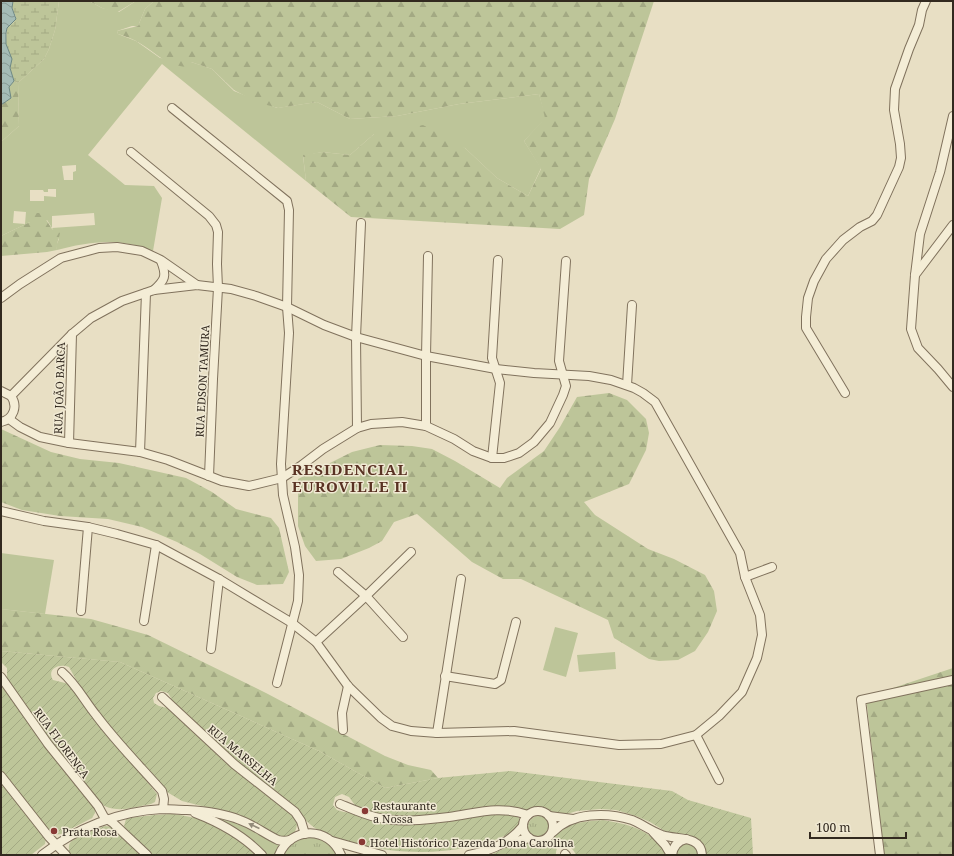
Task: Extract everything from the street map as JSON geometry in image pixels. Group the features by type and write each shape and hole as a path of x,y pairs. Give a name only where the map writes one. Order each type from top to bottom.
{"street":[{"path":"845,392 806,328 808,298 814,281 826,259 843,240 860,227 872,221 877,216 896,175 901,158 894,110 895,89 919,25 922,10 926,1"},
{"path":"172,108 287,201 289,210 287,307 289,333 281,464 283,495 295,547 299,575 298,601 277,683"},
{"path":"953,116 940,172 920,234 911,329 918,348 953,387"},
{"name":"RUA EDSON TAMURA","path":"131,152 208,216 216,225 218,232 218,288 209,476"},
{"path":"357,428 356,337 361,223"},
{"path":"915,275 953,225"},
{"path":"1,298 61,258 99,248 117,247 142,251 161,260 197,285"},
{"path":"426,426 428,256"},
{"path":"154,290 163,281 165,271 161,260"},
{"path":"492,458 500,383 492,358 498,260"},
{"path":"1,391 11,396 15,405 14,410 5,420 40,437 69,443 140,452 222,481 248,486 282,478 323,449 357,428 371,424 402,422 426,426 454,439 473,451 492,458 504,458 519,453 534,442 550,423 566,386 564,374 559,362 566,261"},
{"path":"1,511 44,521 88,527 156,546 219,579 292,623 316,642 348,686 381,718 392,726 411,730 436,733 514,730 619,745 661,744 696,735 719,716 742,692 758,658 762,635 760,614 745,578 740,553 655,402 644,392 627,385 589,376 496,369 426,356 356,337 324,325 287,307 256,296 231,289 197,285 154,290 122,301 91,318 72,334 11,396"},
{"path":"140,452 146,293"},
{"path":"627,385 632,305"},
{"name":"RUA JOÃO BARCA","path":"69,443 72,334"},
{"path":"81,611 88,527"},
{"path":"144,621 156,546"},
{"path":"316,642 411,552"},
{"path":"745,578 772,567"},
{"path":"338,572 366,596 403,637"},
{"path":"211,649 219,579"},
{"path":"436,733 461,579"},
{"path":"445,676 495,684 501,680 516,622"},
{"path":"62,672 71,679 96,715 128,755 162,792 164,799 163,809"},
{"name":"RUA FLORENÇA","path":"1,677 48,744 98,806 102,815 116,825 147,855"},
{"path":"880,855 860,700 953,680"},
{"path":"343,730 342,713 348,686"},
{"name":"RUA MARSELHA","path":"162,697 234,764 295,812 301,821 304,834"},
{"path":"696,735 719,780"},
{"path":"1,776 49,837 66,855"},
{"path":"340,804 376,817 403,820 428,820 483,810 498,809 528,815 539,811 549,816 553,823 553,832"},
{"path":"42,855 69,837 107,819 163,809 210,811 253,825 278,840 285,841 304,834 316,834 382,855"},
{"path":"187,810 206,817 232,830 248,841 262,855"},
{"path":"505,843 523,826 528,815"},
{"path":"549,816 574,819 600,815 622,817 669,837 696,842 700,846 702,855"},
{"path":"523,826 525,833 529,838 540,841 548,838 558,827 574,819"},
{"path":"652,831 672,855"},
{"path":"469,855 482,852 505,843 529,838"},
{"path":"672,855 675,845 686,839"},
{"path":"278,855 284,845 290,840"},
{"path":"331,840 337,846 341,855"}],"green space":[{"path":"13,1 59,1 55,30 44,59 18,83 14,81 10,68 9,51 6,44 7,28 14,22 16,17 12,8"},
{"path":"59,1 89,1 102,8 119,12 136,1 154,1 145,9 138,26 132,26 117,31 118,34 136,41 160,58 191,62 212,69 234,91 277,108 317,102 350,119 397,116 459,104 539,94 546,118 524,141 541,168 528,196 497,178 465,148 374,134 350,155 322,152 303,156 306,181 162,64 88,155 125,185 154,186 162,198 153,251 135,245 111,242 84,244 57,250 56,246 59,239 52,228 47,220 30,222 1,236 1,142 19,126 18,83 44,59 55,30","holes":["76,165 76,171 73,172 73,180 64,180 62,166","48,189 56,189 56,197 44,196 44,201 30,201 30,190 43,190 44,192 48,192","14,211 26,212 25,224 13,223","94,213 95,225 52,228 52,216"]},
{"path":"89,1 136,1 116,13"},
{"path":"154,1 654,1 615,119 589,179 584,215 560,229 351,217 306,181 303,155 322,152 350,155 374,134 423,125 465,148 497,178 528,196 541,169 524,141 545,118 539,94 459,104 397,116 350,119 317,102 278,108 256,102 234,90 212,69 191,62 187,67 172,64 165,61 136,41 118,34 117,31 138,26 145,9"},
{"path":"14,81 18,83 19,126 1,142 1,105 7,101 9,87"},
{"path":"36,213 42,213 52,229 60,233 57,250 1,256 1,236 30,222 31,216"},
{"path":"609,393 627,400 646,419 649,433 646,450 629,484 584,502 595,515 648,549 674,559 705,575 714,591 717,611 708,632 695,651 678,660 659,661 649,659 614,638 608,620 521,579 503,579 472,562 417,514 394,522 382,541 341,559 316,561 305,546 298,526 298,479 352,452 380,445 412,446 432,449 500,488 507,478 544,451 577,397"},
{"path":"1,429 51,452 80,459 119,463 186,478 212,492 236,509 271,518 279,528 289,572 283,584 257,585 237,577 200,554 142,527 108,519 60,516 22,510 1,502"},
{"path":"1,553 54,560 45,614 1,609"},
{"path":"1,609 91,619 148,635 266,693 385,756 408,765 431,770 438,778 385,788 319,751 120,662 1,651"},
{"path":"555,627 578,633 566,677 543,670"},
{"path":"1,651 120,662 319,751 385,788 438,778 510,771 672,791 688,800 751,818 753,855 705,855 702,844 699,840 692,836 677,836 668,833 650,822 616,810 600,809 577,811 567,814 556,814 542,808 535,807 527,811 499,806 419,818 373,814 357,808 349,797 342,794 335,797 333,805 337,810 409,822 423,823 450,821 501,812 518,816 520,820 517,830 499,839 459,849 418,852 377,849 357,845 330,836 311,825 240,766 174,703 168,693 161,691 156,693 153,698 154,703 171,709 186,725 216,752 296,818 297,825 294,834 287,838 280,837 263,827 229,813 182,801 167,792 156,782 116,736 79,685 69,667 58,666 51,672 53,680 69,684 157,794 155,802 151,804 124,809 111,808 99,802 59,756 7,679 7,668 1,662"},
{"path":"615,652 616,669 579,672 577,655"},
{"path":"953,668 953,855 884,855 866,697"},
{"path":"1,683 56,759 95,809 95,813 92,818 61,834 53,835 1,771"},
{"path":"1,781 46,838 45,844 31,855 1,855"},
{"path":"207,813 252,828 279,844 275,855 267,855 254,842 239,831 224,822 207,815"},
{"path":"173,814 213,823 227,830 250,847 258,855 151,855 128,833 124,826 126,819 129,818"},
{"path":"539,816 543,817 549,823 549,831 543,837 539,838 535,837 529,831 528,827 529,823 535,817"},
{"path":"603,820 623,824 648,834 668,855 576,855 570,847 564,844 557,848 556,855 491,855 522,842 544,846 550,843 559,831 565,827 582,822"},
{"path":"105,826 114,827 143,855 70,855 69,846 72,840"},
{"path":"307,837 329,844 337,855 282,855 293,843"},
{"path":"686,843 695,847 698,855 676,855 679,847"}],"water":[{"path":"1,1 13,1 12,8 16,19 7,28 6,33 6,44 12,59 10,68 14,81 9,87 11,98 1,105"}],"place":[{"name":"Restaurante a Nossa","path":"365,811"},
{"name":"Prata Rosa","path":"54,831"},
{"name":"Hotel Histórico Fazenda Dona Carolina","path":"362,842"}],"district":[{"name":"RESIDENCIAL EUROVILLE II","path":"350,478"}]}
